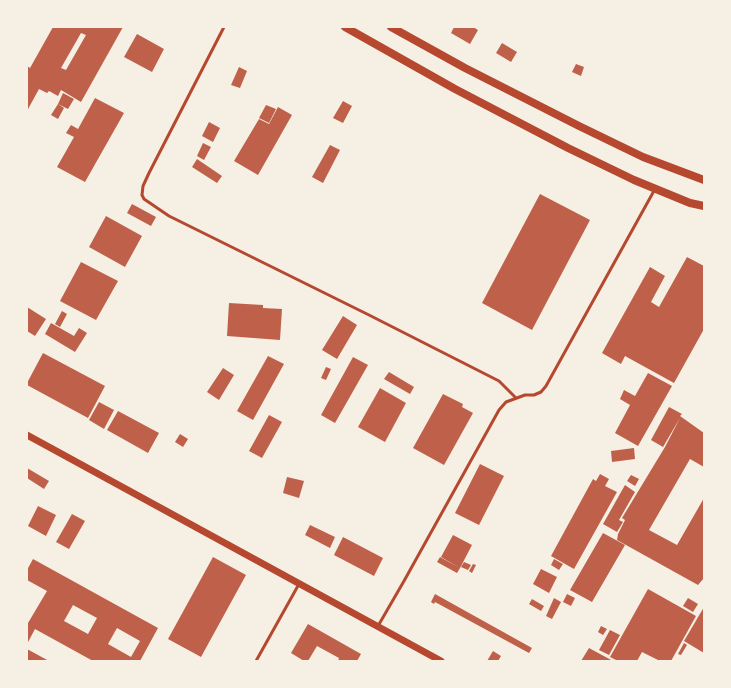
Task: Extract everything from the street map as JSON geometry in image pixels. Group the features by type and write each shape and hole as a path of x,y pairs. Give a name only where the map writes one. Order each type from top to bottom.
{"main road":[{"path":"344,27 455,89 568,148 655,189 704,206"},
{"path":"391,27 465,68 579,126 643,157 704,180"}],"street":[{"path":"27,435 441,661"}],"lane":[{"path":"224,27 149,173 143,186 142,195 144,199 169,216 499,381 515,397"},
{"path":"377,626 404,581 499,410 506,402 515,397 534,395 541,392 546,386 655,189"},
{"path":"256,661 299,584"}],"building":[{"path":"53,27 123,27 81,102 61,90 58,96 49,91 47,93 39,89 27,111 27,66 30,68","holes":["81,33 86,35 66,70 61,68"]},
{"path":"454,27 473,27 478,30 470,44 451,33"},
{"path":"137,34 164,49 152,72 124,57"},
{"path":"502,43 517,52 511,62 496,53"},
{"path":"576,64 584,67 581,76 572,72"},
{"path":"239,67 247,71 240,88 231,85"},
{"path":"63,93 74,99 68,109 58,104"},
{"path":"95,98 124,113 85,182 57,167 74,137 66,133 71,125 78,129"},
{"path":"343,101 352,106 343,123 333,118"},
{"path":"58,104 64,108 58,119 51,115"},
{"path":"266,105 276,109 269,123 259,118"},
{"path":"278,107 292,115 258,175 234,161 259,119 269,124"},
{"path":"209,122 220,128 213,142 202,136"},
{"path":"203,143 211,147 204,160 197,156"},
{"path":"330,145 340,150 323,183 312,177"},
{"path":"197,159 222,176 217,183 192,167"},
{"path":"540,194 590,220 532,330 482,303"},
{"path":"132,204 156,217 151,226 127,213"},
{"path":"106,216 142,236 125,267 89,247"},
{"path":"687,257 704,266 704,329 674,383 625,356 621,364 602,353 650,267 665,276 651,302 659,307"},
{"path":"81,262 118,281 96,320 60,301"},
{"path":"229,303 263,305 263,308 282,309 280,340 227,336"},
{"path":"27,307 46,319 35,336 27,331"},
{"path":"62,311 67,314 60,327 55,324"},
{"path":"343,316 357,325 337,359 322,350"},
{"path":"51,323 74,336 79,328 87,333 75,352 45,334"},
{"path":"43,353 105,386 88,418 27,385"},
{"path":"268,356 284,364 253,420 237,411"},
{"path":"353,357 368,365 335,423 321,415"},
{"path":"326,367 331,369 326,380 321,378"},
{"path":"223,368 234,375 219,400 207,392"},
{"path":"389,372 414,387 410,394 384,379"},
{"path":"648,373 672,386 638,446 615,433 630,405 620,399 624,390 635,396"},
{"path":"380,388 406,403 385,442 358,427"},
{"path":"443,394 463,404 462,407 473,413 444,465 413,448"},
{"path":"99,402 114,410 104,429 89,420"},
{"path":"669,407 682,414 680,416 704,433 704,467 690,459 649,530 677,545 704,498 704,578 698,585 617,540 618,534 625,520 622,518 665,447 680,418 663,447 651,440"},
{"path":"118,411 159,433 148,453 107,430"},
{"path":"269,415 282,422 262,458 249,451"},
{"path":"180,434 188,439 183,447 175,442"},
{"path":"634,448 635,459 612,462 611,451"},
{"path":"480,464 504,476 479,525 455,513"},
{"path":"27,468 49,481 44,489 27,478"},
{"path":"600,474 609,479 605,486 617,492 574,569 551,556 593,479 596,481"},
{"path":"631,475 639,479 635,486 627,481"},
{"path":"287,477 304,481 299,498 283,493"},
{"path":"625,485 635,492 619,520 623,522 617,532 603,524"},
{"path":"38,506 56,515 46,536 28,526"},
{"path":"72,514 85,521 69,549 56,542"},
{"path":"310,525 335,537 330,548 305,535"},
{"path":"603,533 625,545 592,602 570,590"},
{"path":"453,535 472,545 460,568 441,557"},
{"path":"343,537 383,558 374,576 334,555"},
{"path":"213,557 246,575 201,657 168,639"},
{"path":"440,557 460,568 457,573 437,562"},
{"path":"33,559 158,628 140,661 93,661 35,629 27,644 27,622 28,623 47,591 27,580 27,570","holes":["73,605 97,618 88,634 64,621","117,628 140,641 131,657 108,644"]},
{"path":"554,559 563,564 559,570 551,565"},
{"path":"464,562 471,565 468,570 461,567"},
{"path":"473,564 476,565 472,573 469,571"},
{"path":"541,569 557,577 549,593 533,584"},
{"path":"648,589 696,616 671,661 660,661 642,652 637,661 618,661 610,657"},
{"path":"435,594 532,648 529,653 435,602 434,604 431,602"},
{"path":"567,594 575,598 571,606 563,602"},
{"path":"554,598 561,602 552,619 546,616"},
{"path":"688,598 698,604 693,612 683,606"},
{"path":"532,599 544,606 541,611 529,604"},
{"path":"704,607 704,653 684,641"},
{"path":"308,624 361,654 357,661 338,661 339,658 317,646 308,661 304,661 291,653"},
{"path":"601,626 607,629 603,635 598,632"},
{"path":"610,630 620,635 609,655 599,650"},
{"path":"684,643 687,645 681,655 678,654"},
{"path":"589,648 613,661 581,661"},
{"path":"27,649 49,661 27,661"},
{"path":"493,651 501,656 498,661 487,661"}]}
